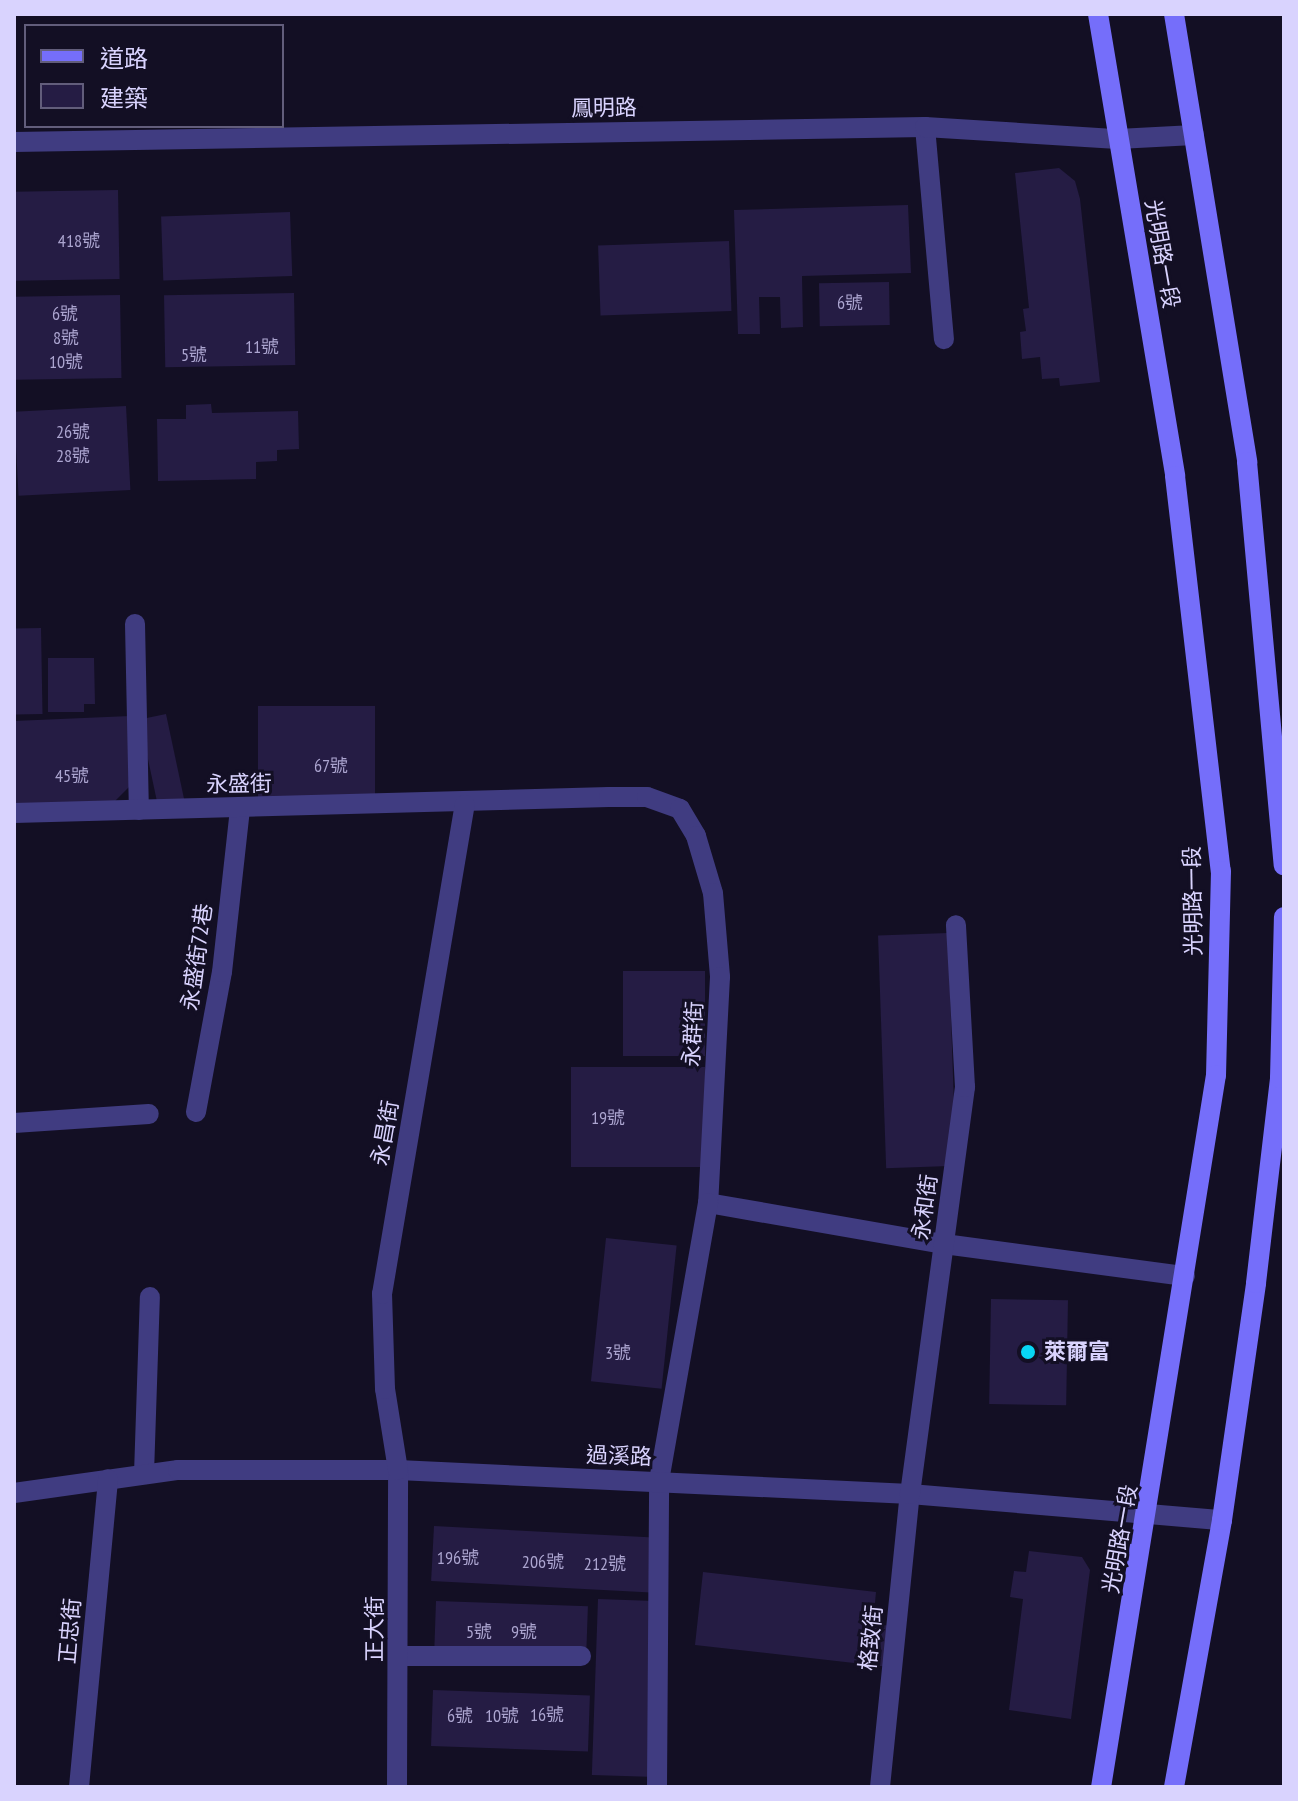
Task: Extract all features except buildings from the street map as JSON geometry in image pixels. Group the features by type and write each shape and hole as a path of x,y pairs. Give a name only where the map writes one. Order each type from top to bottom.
{"street":[{"name":"光明路一段","path":"1098,14 1175,476 1221,871 1216,1075 1149,1511 1101,1787"},
{"path":"1174,14 1247,462 1284,865"},
{"name":"鳳明路","path":"14,142 925,127 1118,139 1194,135"},
{"path":"925,127 944,339"},
{"path":"135,624 139,810"},
{"name":"永群街","path":"465,805 647,797 680,809 696,836 713,893 720,977 708,1203 659,1482 657,1787"},
{"name":"永盛街","path":"14,813 465,805"},
{"name":"永昌街","path":"398,1470 385,1389 382,1294 465,805"},
{"name":"永盛街72巷","path":"196,1112 222,972 240,808"},
{"path":"1174,1787 1222,1520 1280,1078 1284,917"},
{"name":"永和街","path":"910,1494 965,1087 956,925"},
{"path":"14,1123 149,1114"},
{"path":"708,1203 944,1244 1185,1276"},
{"path":"144,1474 150,1297"},
{"name":"過溪路","path":"14,1493 144,1474 398,1470 910,1494 1149,1511 1222,1520"},
{"name":"正大街","path":"397,1787 400,1656 398,1470"},
{"name":"正忠街","path":"79,1787 108,1479"},
{"name":"格致街","path":"880,1787 910,1494"},
{"path":"400,1656 581,1656"}],"place":[{"name":"萊爾富","path":"1028,1352"}]}
